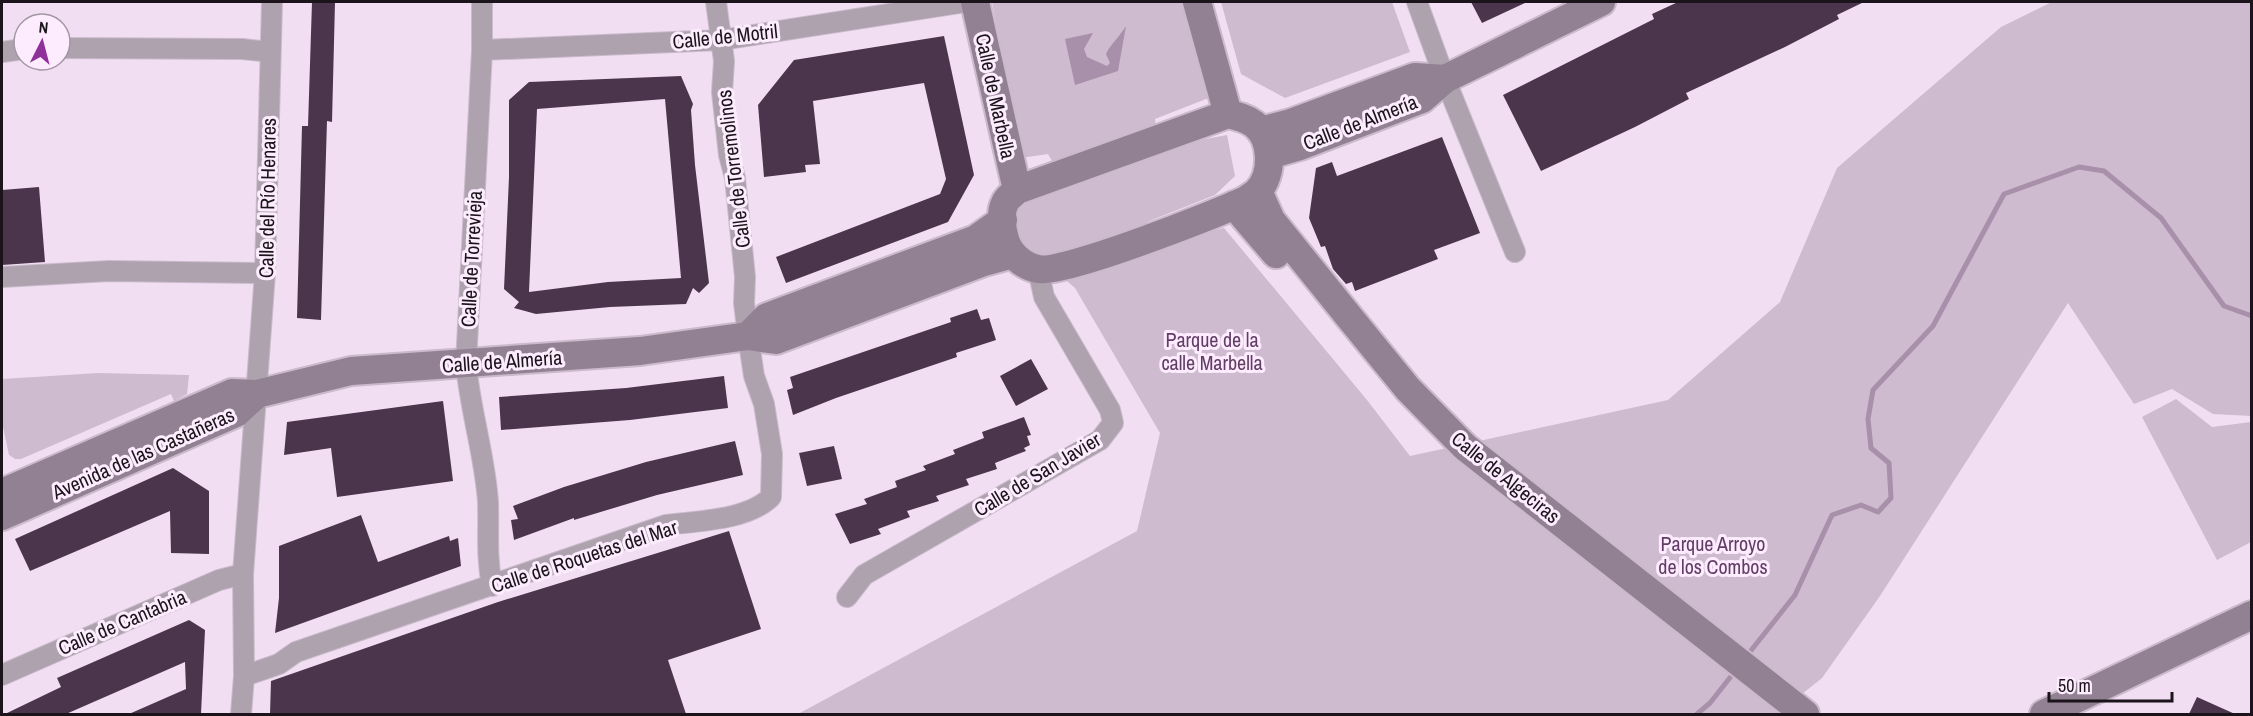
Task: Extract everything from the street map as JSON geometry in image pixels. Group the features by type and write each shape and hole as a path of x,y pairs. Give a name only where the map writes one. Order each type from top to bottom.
{"street":[{"name":"Calle del Río Henares","path":"241,714 244,676 243,574 266,273 272,2"},
{"name":"Calle de Torrevieja","path":"482,2 482,50 466,364 488,501 487,561 492,586"},
{"name":"Calle de Torremolinos","path":"716,2 724,61 722,92 729,155 735,178 745,276 744,303 748,336"},
{"name":"Calle de Motril","path":"482,50 721,40 966,2"},
{"name":"Calle de Marbella","path":"975,2 1017,189"},
{"path":"1197,2 1228,114"},
{"path":"1417,2 1445,79 1515,252"},
{"name":"Calle de Almería","path":"1265,143 1300,146 1422,99 1445,79 1601,2"},
{"path":"72,48 242,49 270,52"},
{"path":"1228,114 1241,117 1254,124 1265,143 1264,181 1258,191 1234,205 1082,261 1059,267 1038,269 1023,263 1006,244 1003,233 1004,204 1017,189 1228,114"},
{"name":"Calle de Algeciras","path":"1258,191 1271,220 1408,389 1454,461 1777,714"},
{"name":"Calle de Algeciras","path":"1234,205 1395,402 1465,447 1805,714"},
{"path":"748,336 767,316 976,239 1003,220"},
{"name":"Calle de Almería","path":"257,394 351,371 640,351 748,336 776,340 984,262 1013,254"},
{"name":"Calle de San Javier","path":"847,597 864,575 1100,440 1113,423 1110,410 1044,297 1038,269"},
{"path":"2,278 110,271 266,273"},
{"name":"Calle de Roquetas del Mar","path":"244,676 279,664 296,652 666,525 719,518 763,505 771,497 772,454 764,404 754,376 748,336"},
{"name":"Avenida de las Castañeras","path":"2,495 236,413 257,394"},
{"name":"Calle de Cantabria","path":"2,675 219,580 243,574"},
{"path":"2044,714 2252,615"},
{"path":"2089,714 2252,635"}],"green space":[{"name":"Parque Arroyo de los Combos","path":"992,2 1185,2 1211,97 1155,119 1159,148 1227,135 1235,176 1215,195 1147,222 1151,246 1224,228 1367,400 1410,456 1668,400 1780,302 1837,168 2001,27 2052,2 2251,2 2251,416 2213,414 2172,389 2134,404 2068,303 1880,596 1822,678 1777,714 798,714 1137,531 1160,433 1075,288 1016,236 1014,213 1029,201 1065,184 1048,154 1021,158"},
{"path":"1221,2 1392,2 1410,52 1285,98 1241,74"},
{"path":"98,373 189,375 187,394 174,401 171,394 21,459 15,459 9,455 2,422 2,379"},
{"path":"2176,399 2212,427 2251,422 2251,542 2217,560 2142,417"}],"shaded area":[{"path":"1126,26 1118,71 1075,85 1065,39 1093,33 1084,49 1087,57 1107,66 1110,63 1106,54"}],"building":[{"path":"312,2 335,2 332,122 327,121 321,320 297,318 302,126 308,126"},
{"path":"1471,2 1527,2 1482,23"},
{"path":"1678,2 1864,2 1837,15 1839,19 1785,47 1686,93 1689,99 1541,171 1503,95 1654,19 1652,14"},
{"path":"944,36 974,175 948,222 786,283 776,257 940,194 946,179 924,83 813,101 820,164 805,165 806,172 764,177 758,105 794,60"},
{"path":"681,76 693,104 691,110 695,165 709,283 699,293 693,288 686,304 610,307 536,314 514,308 519,302 504,289 509,177 509,100 529,82","holes":["665,99 681,278 608,282 529,292 537,109"]},
{"path":"1442,137 1480,233 1434,250 1438,259 1355,291 1352,282 1346,284 1333,269 1325,246 1321,247 1309,218 1316,168 1332,162 1337,176"},
{"path":"39,187 45,262 2,265 2,190"},
{"path":"977,309 981,320 989,318 996,340 956,353 957,357 793,415 787,390 793,388 790,377 951,322 950,318"},
{"path":"1031,359 1048,389 1016,406 1000,376"},
{"path":"724,376 728,408 630,420 501,430 499,397 626,388"},
{"path":"443,401 453,481 337,497 331,448 284,455 287,422"},
{"path":"1024,417 1031,435 1027,436 1030,445 1024,448 1026,451 995,463 997,469 966,479 969,485 936,496 939,501 907,511 910,517 878,529 881,534 850,544 835,514 867,504 864,499 897,487 895,481 926,470 923,466 955,454 953,450 984,438 982,432"},
{"path":"735,441 743,475 657,495 574,520 574,518 514,540 511,520 518,519 513,506 564,487 646,462"},
{"path":"834,446 842,479 807,486 799,453"},
{"path":"173,468 209,491 209,554 171,553 170,511 30,571 15,539"},
{"path":"361,515 378,562 449,536 450,541 458,538 461,566 275,633 279,598 279,546"},
{"path":"729,531 761,629 668,660 686,714 270,714 271,681 498,602"},
{"path":"189,620 205,630 201,714 129,714 186,689 185,662 66,714 5,714 61,687 57,678"},
{"path":"2197,697 2235,714 2189,714"}],"waterway":[{"path":"1745,658 1795,595 1832,515 1861,505 1878,512 1891,498 1889,463 1871,448 1868,419 1873,390 1933,326 2004,194 2079,167 2104,171 2161,218 2224,306 2252,316"},
{"path":"1697,714 1710,703 1736,670"}],"park label":[{"name":"Parque de la calle Marbella","path":"1212,350"}]}
